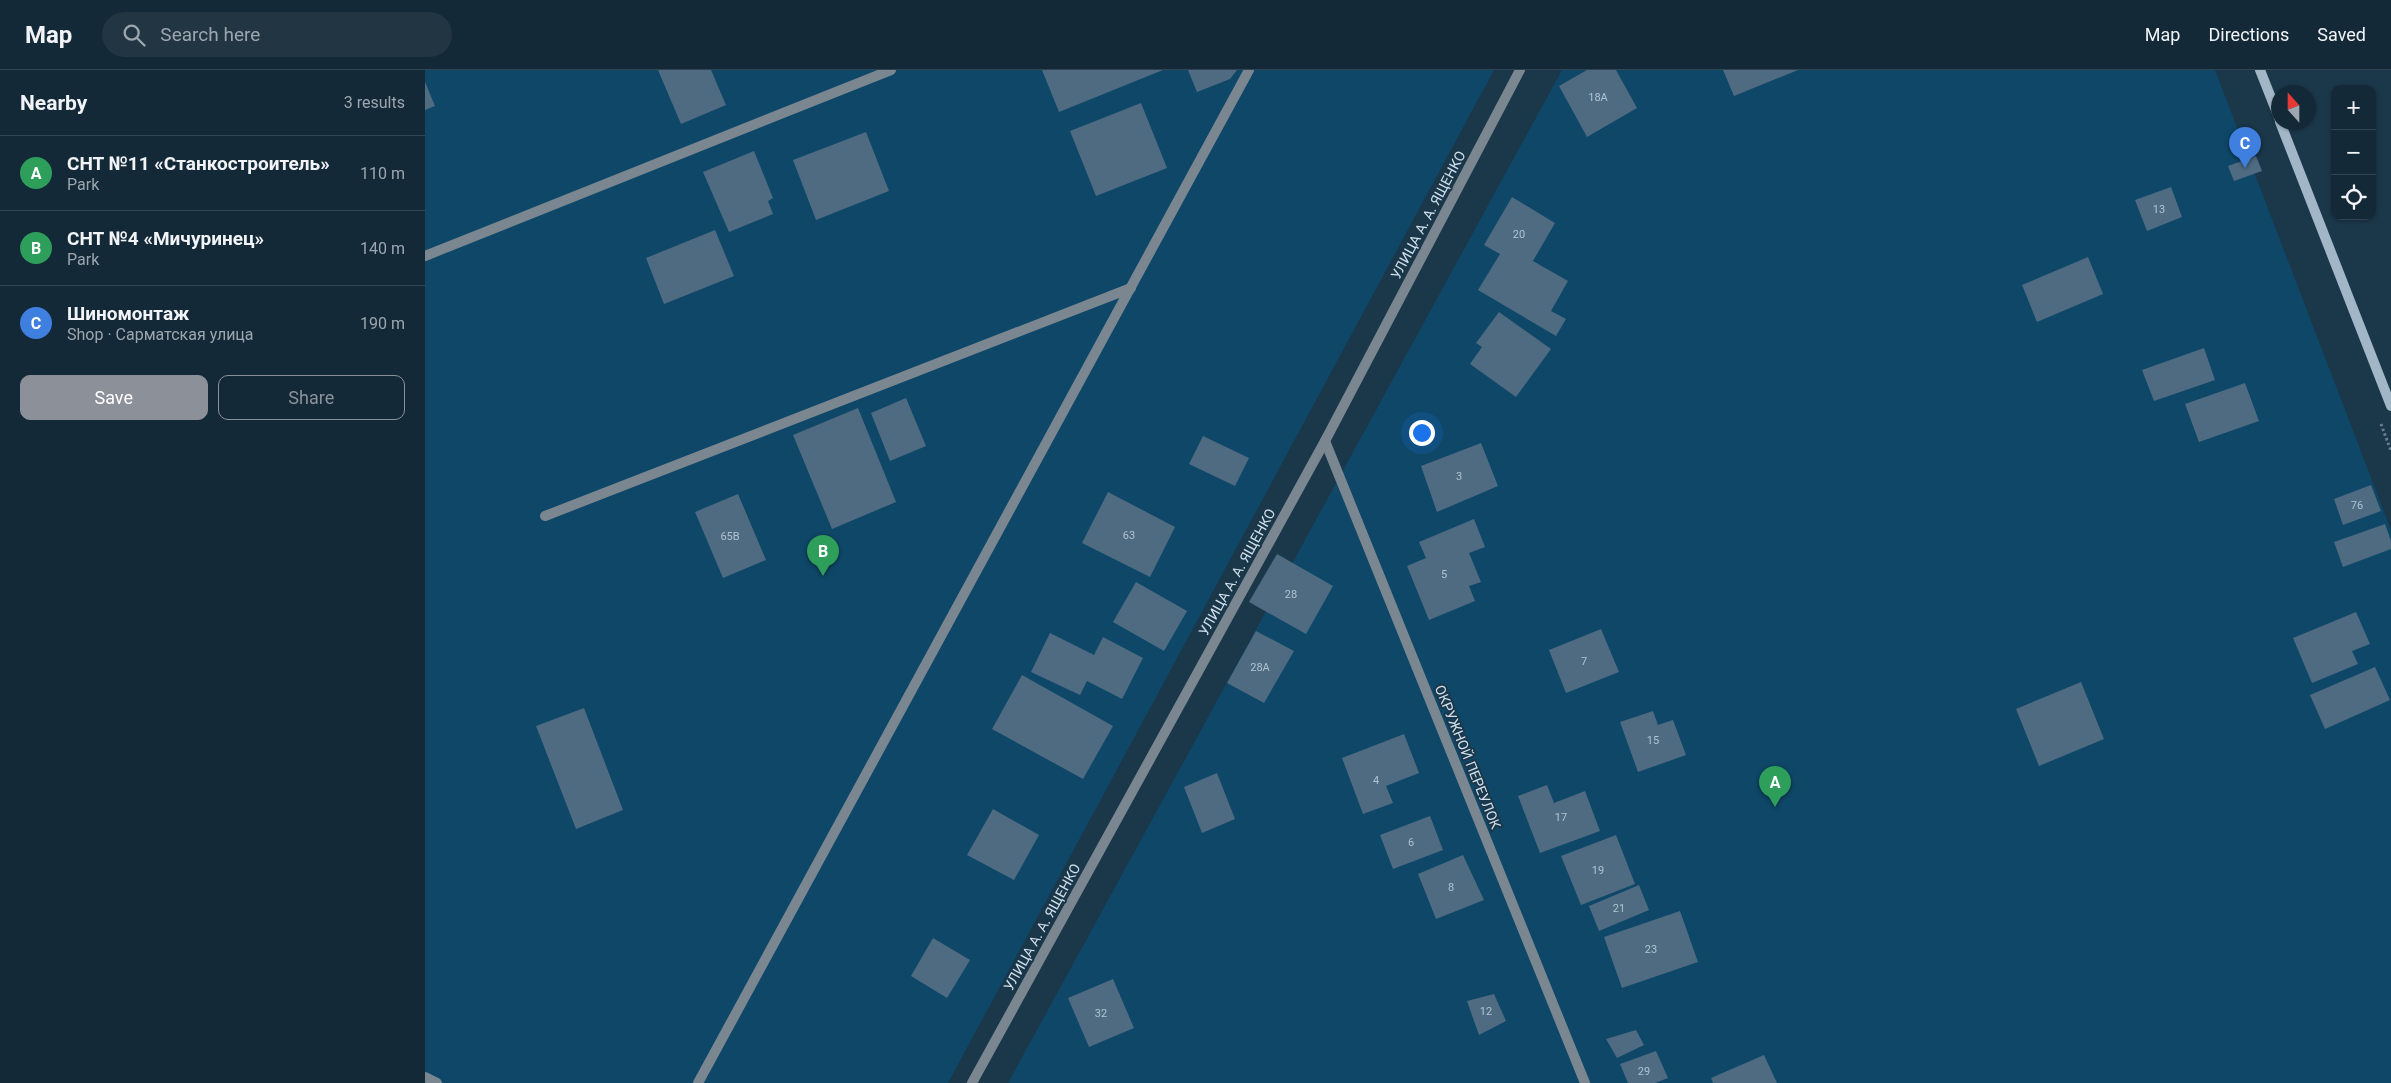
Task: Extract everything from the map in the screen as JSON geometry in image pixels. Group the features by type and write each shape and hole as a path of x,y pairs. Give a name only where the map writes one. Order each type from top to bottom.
{"main road":[{"path":"2260,70 2271,98"},
{"path":"2283,130 2391,406"}],"street":[{"path":"425,256 891,70"},
{"path":"698,1083 1249,70"},
{"name":"УЛИЦА А. А. ЯЩЕНКО","path":"972,1083 1325,441 1520,70"},
{"path":"545,516 1131,288"},
{"name":"ОКРУЖНОЙ ПЕРЕУЛОК","path":"1325,441 1585,1083"},
{"path":"425,1077 437,1083"}],"shaded area":[{"path":"425,70 1494,70 948,1083 425,1083"},
{"path":"1562,70 2215,70 2391,530 2391,1083 1008,1083"}],"building":[{"path":"658,70 711,70 726,105 681,124"},
{"path":"1042,70 1163,70 1059,112"},
{"path":"1188,70 1237,70 1230,79 1197,92"},
{"path":"1587,70 1616,70 1637,108 1587,137 1559,86"},
{"path":"1723,70 1798,70 1734,96"},
{"path":"425,82 435,106 425,110"},
{"path":"1141,103 1167,168 1096,196 1070,131"},
{"path":"866,132 889,191 816,220 793,160"},
{"path":"754,151 773,198 768,201 773,214 729,232 703,172"},
{"path":"2256,156 2262,171 2234,181 2228,166"},
{"path":"2171,187 2182,217 2147,231 2135,200"},
{"path":"1512,197 1555,223 1533,261 1568,281 1551,311 1566,319 1556,336 1478,290 1500,254 1484,245"},
{"path":"715,230 734,276 664,304 646,258"},
{"path":"2088,257 2103,294 2037,322 2022,285"},
{"path":"1499,312 1551,349 1516,397 1470,364 1482,347 1476,343"},
{"path":"2204,348 2215,380 2154,401 2142,370"},
{"path":"2245,383 2259,421 2199,442 2185,404"},
{"path":"906,398 926,446 890,461 871,413"},
{"path":"858,408 896,502 832,529 793,435"},
{"path":"1203,436 1249,458 1235,486 1189,464"},
{"path":"1481,443 1498,486 1437,512 1421,466"},
{"path":"2371,485 2381,511 2343,525 2334,499"},
{"path":"1108,492 1175,527 1150,577 1082,543"},
{"path":"738,494 766,560 723,578 695,512"},
{"path":"1474,519 1485,547 1469,553 1481,582 1469,586 1475,601 1429,620 1407,566 1426,558 1419,542"},
{"path":"2385,524 2391,541 2391,549 2343,567 2334,542"},
{"path":"1277,554 1333,586 1306,634 1249,602"},
{"path":"1136,582 1187,611 1164,651 1113,622"},
{"path":"2356,612 2370,644 2352,651 2358,664 2312,683 2293,638"},
{"path":"1601,629 1619,672 1566,693 1549,650"},
{"path":"1256,631 1294,651 1264,703 1227,683"},
{"path":"1050,633 1094,655 1103,637 1143,658 1122,699 1087,681 1080,695 1031,672"},
{"path":"2375,667 2390,700 2325,729 2310,695"},
{"path":"1022,675 1113,726 1083,779 992,729"},
{"path":"2081,682 2104,739 2039,766 2016,709"},
{"path":"584,708 623,810 576,829 536,726"},
{"path":"1653,711 1658,725 1673,720 1686,755 1638,772 1620,722"},
{"path":"1404,734 1419,773 1386,786 1393,803 1363,814 1342,758"},
{"path":"1217,773 1235,819 1202,833 1184,787"},
{"path":"1547,785 1554,803 1585,791 1600,831 1540,853 1518,796"},
{"path":"993,809 1039,835 1014,880 967,855"},
{"path":"1430,816 1443,850 1393,869 1380,835"},
{"path":"1616,835 1635,884 1581,905 1561,856"},
{"path":"1463,855 1484,900 1436,919 1418,874"},
{"path":"1639,885 1649,910 1599,931 1589,906"},
{"path":"1680,911 1698,962 1622,988 1604,937"},
{"path":"933,938 970,960 947,998 911,976"},
{"path":"1113,979 1134,1028 1089,1047 1068,998"},
{"path":"1494,994 1506,1021 1479,1035 1467,1001"},
{"path":"1636,1030 1644,1045 1617,1058 1606,1039"},
{"path":"1656,1051 1668,1078 1655,1083 1628,1083 1620,1064"},
{"path":"1764,1055 1777,1083 1713,1083 1711,1078"}],"place":[{"name":"Шиномонтаж","path":"2245,168"},
{"name":"СНТ №4 «Мичуринец»","path":"823,576"},
{"name":"СНТ №11 «Станкостроитель»","path":"1775,807"}]}
